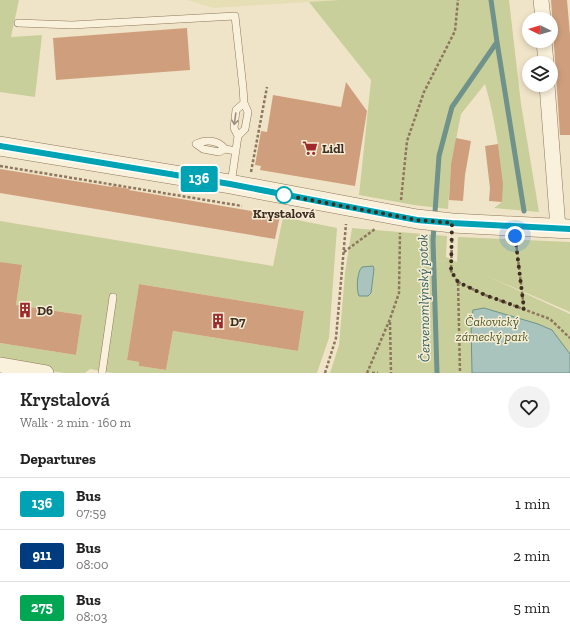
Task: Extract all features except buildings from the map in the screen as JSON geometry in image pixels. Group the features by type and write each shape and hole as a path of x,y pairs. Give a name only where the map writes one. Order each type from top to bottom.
{"street":[{"path":"541,0 542,12"},
{"path":"0,146 230,184 417,220 564,229 548,92"},
{"path":"0,365 46,373"}],"lane":[{"path":"18,23 72,25 235,16 244,103 248,112 245,129 238,136"},
{"path":"230,184 238,136 234,128 236,110 244,103"},
{"path":"225,149 236,151"},
{"path":"102,373 113,297"}],"path":[{"path":"401,204 407,142 424,92 455,31 458,0"},
{"path":"255,177 251,173 267,87"},
{"path":"0,166 247,206"},
{"path":"452,223 451,271 458,282 460,373"},
{"path":"325,373 336,338 346,224"},
{"path":"343,252 378,227"},
{"path":"368,373 399,293 400,229"},
{"path":"515,236 524,309"},
{"path":"458,282 485,295 550,319 570,338"},
{"path":"390,319 392,373"},
{"path":"372,373 378,373"}],"shaded area":[{"path":"187,0 339,0 214,8"}],"green space":[{"path":"0,0 19,0 11,37 42,35 35,97 0,92"},
{"path":"339,0 509,0 521,104 539,212 494,208 502,202 500,158 492,112 485,84 461,114 451,165 448,209 414,205 359,195 371,80 309,2"},
{"path":"283,217 337,228 329,338 317,373 112,373 90,369 85,373 64,373 0,363 0,343 76,355 82,315 16,305 22,266 0,262 0,221 273,266","holes":["139,284 304,311 298,351 173,331 166,370 139,366 139,362 127,360"]},
{"name":"Čakovický zámecký park","path":"352,228 447,236 446,257 457,262 458,237 570,242 570,312 487,276 570,314 570,373 330,373 339,345 345,273"}],"water":[{"path":"373,266 374,269 371,293 368,296 359,296 358,281 360,269 362,267"},
{"path":"484,308 538,324 552,330 570,354 570,373 472,373 471,323 473,310"}],"waterway":[{"name":"Červenomlýnský potok","path":"437,373 433,240 439,156 452,107 497,42 491,0"},
{"path":"497,42 524,211"}],"bus line":[{"name":"136","path":"0,146 230,184 417,220 570,229"}],"place":[{"name":"Lidl","path":"310,148"},
{"name":"Krystalová","path":"284,195"},
{"name":"D6","path":"25,310"},
{"name":"D7","path":"218,321"}],"route":[{"path":"284,195 417,220 452,223 451,271 458,282 485,295 524,309 515,236"}]}
